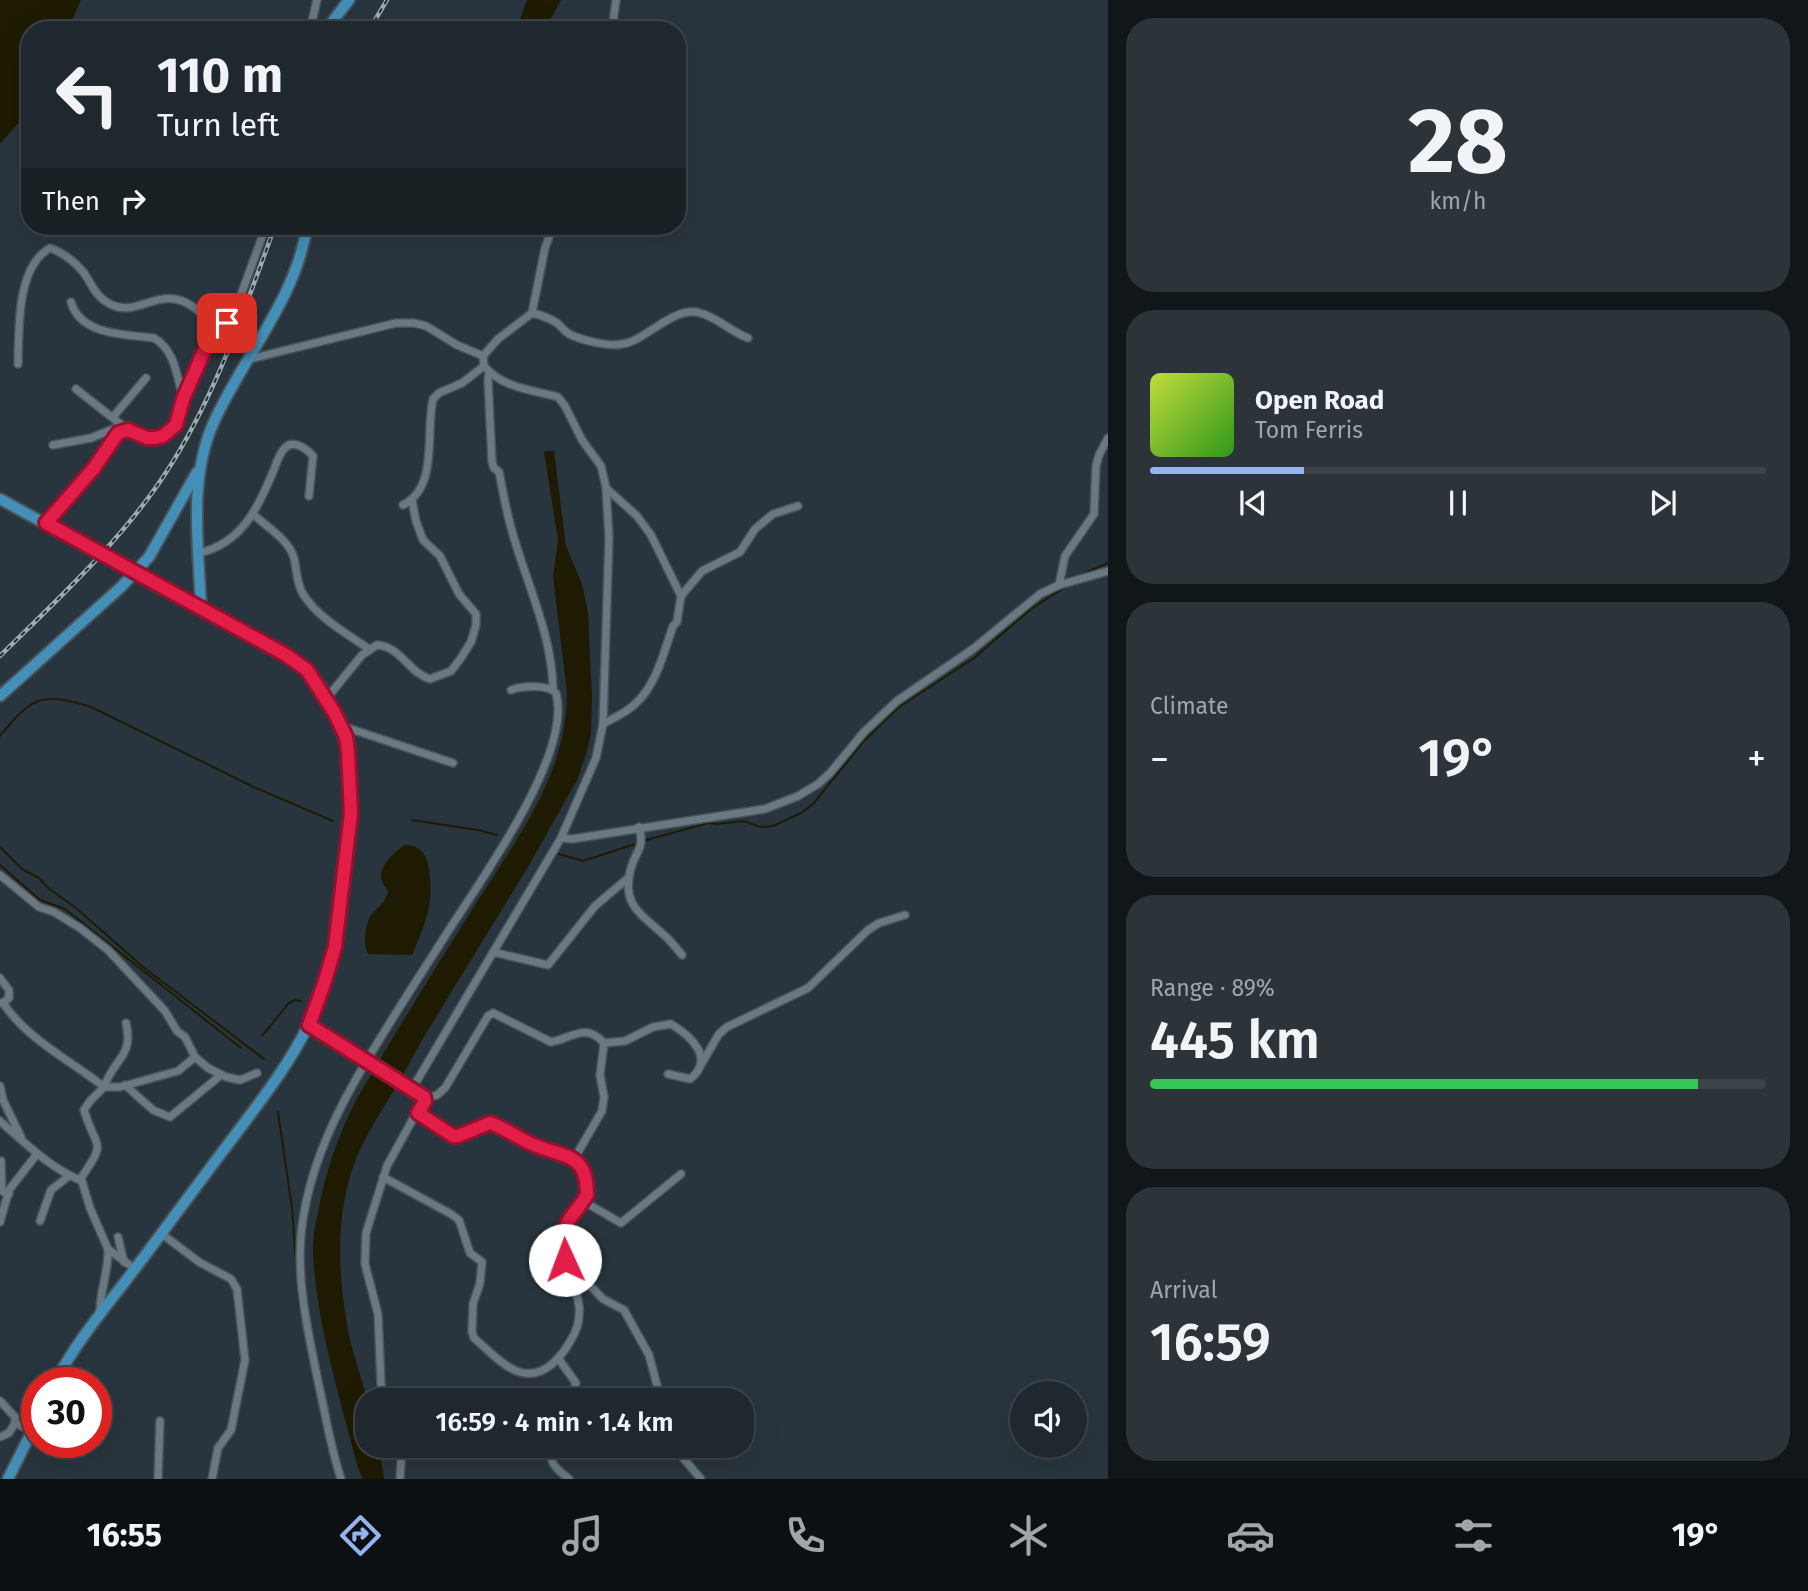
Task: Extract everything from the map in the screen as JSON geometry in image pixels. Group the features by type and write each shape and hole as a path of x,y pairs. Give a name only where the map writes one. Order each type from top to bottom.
{"main road":[{"path":"333,21 349,0"},
{"path":"201,610 198,501 201,465 213,423 266,332 291,276 304,235"},
{"path":"0,696 121,587 149,557 201,465"},
{"path":"0,499 298,662 327,698 342,726 351,780 351,813 335,947 309,1025 278,1077 63,1367"},
{"path":"8,1479 21,1453"}],"street":[{"path":"312,21 317,0"},
{"path":"613,21 616,0"},
{"path":"18,364 25,283 33,262 50,248 73,261 86,275 94,292 112,306 129,309 160,298 173,298 191,304 216,324 224,325 234,314 263,235"},
{"path":"483,356 502,335 532,313 550,235"},
{"path":"71,302 79,319 95,328 159,341 172,360 183,399"},
{"path":"532,313 558,324 567,333 608,343 622,344 671,319 698,312 748,338"},
{"path":"250,359 396,323 426,326 457,345 483,356 487,369 492,462 499,472 512,532 548,648 552,689 556,693 559,706 556,727 540,776 513,828 354,1083 322,1149 305,1208 300,1247 310,1340 327,1427 341,1479"},
{"path":"76,389 128,430 147,438 163,436 176,425 183,399 216,324"},
{"path":"412,1089 561,838 593,769 603,724 609,538 606,487 601,466 582,440 558,397 523,389 487,369"},
{"path":"403,505 412,500 426,477 433,399 439,393 487,369"},
{"path":"113,417 146,378"},
{"path":"53,445 91,438 113,429 118,433"},
{"path":"46,523 94,468 118,433 128,430"},
{"path":"1066,584 1065,556 1094,514 1096,466 1108,438"},
{"path":"199,553 214,550 228,542 254,515 279,458 284,448 289,445 298,445 313,456 309,496"},
{"path":"606,487 637,516 651,535 681,596"},
{"path":"327,698 369,649 377,645 389,647 416,673 430,679 451,671 471,642 477,625 476,614 459,594 440,556 423,540 412,500"},
{"path":"603,724 634,706 652,683 673,626 677,622 681,596 702,571 740,552 764,520 785,509 798,506"},
{"path":"254,515 289,546 294,556 298,584 308,601 334,625 369,649"},
{"path":"561,838 572,839 765,808 798,796 830,773 864,732 897,701 973,649 1040,594 1108,571"},
{"path":"511,690 518,687 552,689"},
{"path":"342,726 453,763"},
{"path":"639,827 640,849 628,878 629,897 632,905 668,938 682,955"},
{"path":"0,875 39,906 71,922 108,950 165,1011 177,1031 185,1037 195,1057 208,1068 240,1080 257,1073"},
{"path":"493,952 548,965 595,906 628,878"},
{"path":"668,1074 690,1079 719,1034 727,1027 808,988 869,930 879,923 905,915"},
{"path":"0,978 9,990 9,998 2,1003 17,1021 104,1087 125,1085 178,1072 195,1057"},
{"path":"382,1388 378,1314 367,1272 365,1245 368,1222 391,1156 424,1099 437,1095 445,1088 490,1014 504,1017 545,1040 554,1041 584,1031 594,1034 604,1043 625,1041 653,1027 671,1024 698,1047 702,1054 702,1063"},
{"path":"126,1023 128,1046 104,1087 84,1111 99,1145 98,1152 81,1178 90,1208 108,1249 135,1269"},
{"path":"309,1025 424,1099"},
{"path":"574,1159 602,1111 604,1097 600,1069 604,1043"},
{"path":"125,1085 153,1110 170,1117 221,1075"},
{"path":"0,1086 3,1100 22,1141"},
{"path":"383,1177 458,1220 467,1248 482,1262 480,1283 473,1304 474,1338 519,1374 535,1374 558,1358 576,1332 581,1314 562,1241 564,1225 587,1195 584,1172 574,1159 561,1152 535,1145 490,1123 453,1136 418,1113"},
{"path":"0,1121 37,1154 69,1176 82,1181"},
{"path":"0,1222 9,1194 37,1154"},
{"path":"1,1161 2,1192 9,1194"},
{"path":"583,1201 621,1223 681,1174"},
{"path":"40,1221 51,1190 69,1176"},
{"path":"162,1234 199,1262 231,1279 237,1289 245,1360 231,1430 218,1448 212,1479"},
{"path":"118,1237 124,1263"},
{"path":"100,1315 108,1249"},
{"path":"565,1260 603,1299 624,1310 649,1355 658,1388"},
{"path":"558,1358 576,1383 574,1388"},
{"path":"0,1401 15,1417 15,1423 9,1433 0,1437"},
{"path":"158,1479 160,1421"},
{"path":"15,1423 21,1424"},
{"path":"400,1479 401,1458"},
{"path":"550,1458 569,1479"},
{"path":"683,1458 701,1479"}],"shaded area":[{"path":"0,0 81,0 72,21 21,21 21,120 0,144"},
{"path":"527,0 561,0 550,21 519,21"},
{"path":"544,451 554,451 566,546 582,584 588,612 592,697 588,748 577,780 528,867 401,1078 377,1064 521,834 548,781 565,724 567,693 553,576 558,541"},
{"path":"405,845 419,849 428,864 430,903 425,923 412,955 368,954 365,941 367,924 388,892 381,872 389,858"},
{"path":"374,1070 398,1084 356,1159 341,1224 345,1313 364,1388 355,1388 355,1457 324,1335 315,1282 313,1244 332,1157 355,1103"},
{"path":"355,1458 381,1458 384,1479 363,1479"}],"waterway":[{"path":"1080,575 1108,563"},
{"path":"643,841 708,823 743,821 761,827 773,826 801,813 813,804 863,742 899,707 974,658 1031,609 1065,587"},
{"path":"0,736 30,705 49,699 74,702 91,707 256,788 333,821"},
{"path":"412,820 497,835"},
{"path":"555,853 583,861 638,843"},
{"path":"0,847 22,869 39,878 143,967 264,1059"},
{"path":"0,865 40,900 65,909 241,1048"},
{"path":"262,1036 289,1003 301,1001"},
{"path":"278,1112 292,1208 299,1304 305,1331"}],"railway":[{"path":"374,21 387,0"},
{"path":"0,656 109,546 165,474 214,384 272,235"}],"route":[{"path":"227,323 220,326 216,324 172,430 155,438 147,438 128,430 118,433 94,468 46,523 201,610 251,634 298,662 313,678 327,698 346,737 351,780 351,813 335,947 309,1025 424,1097 425,1101 418,1113 453,1136 490,1123 535,1145 561,1152 580,1164 587,1185 587,1195 564,1225 562,1241 565,1260"}]}
